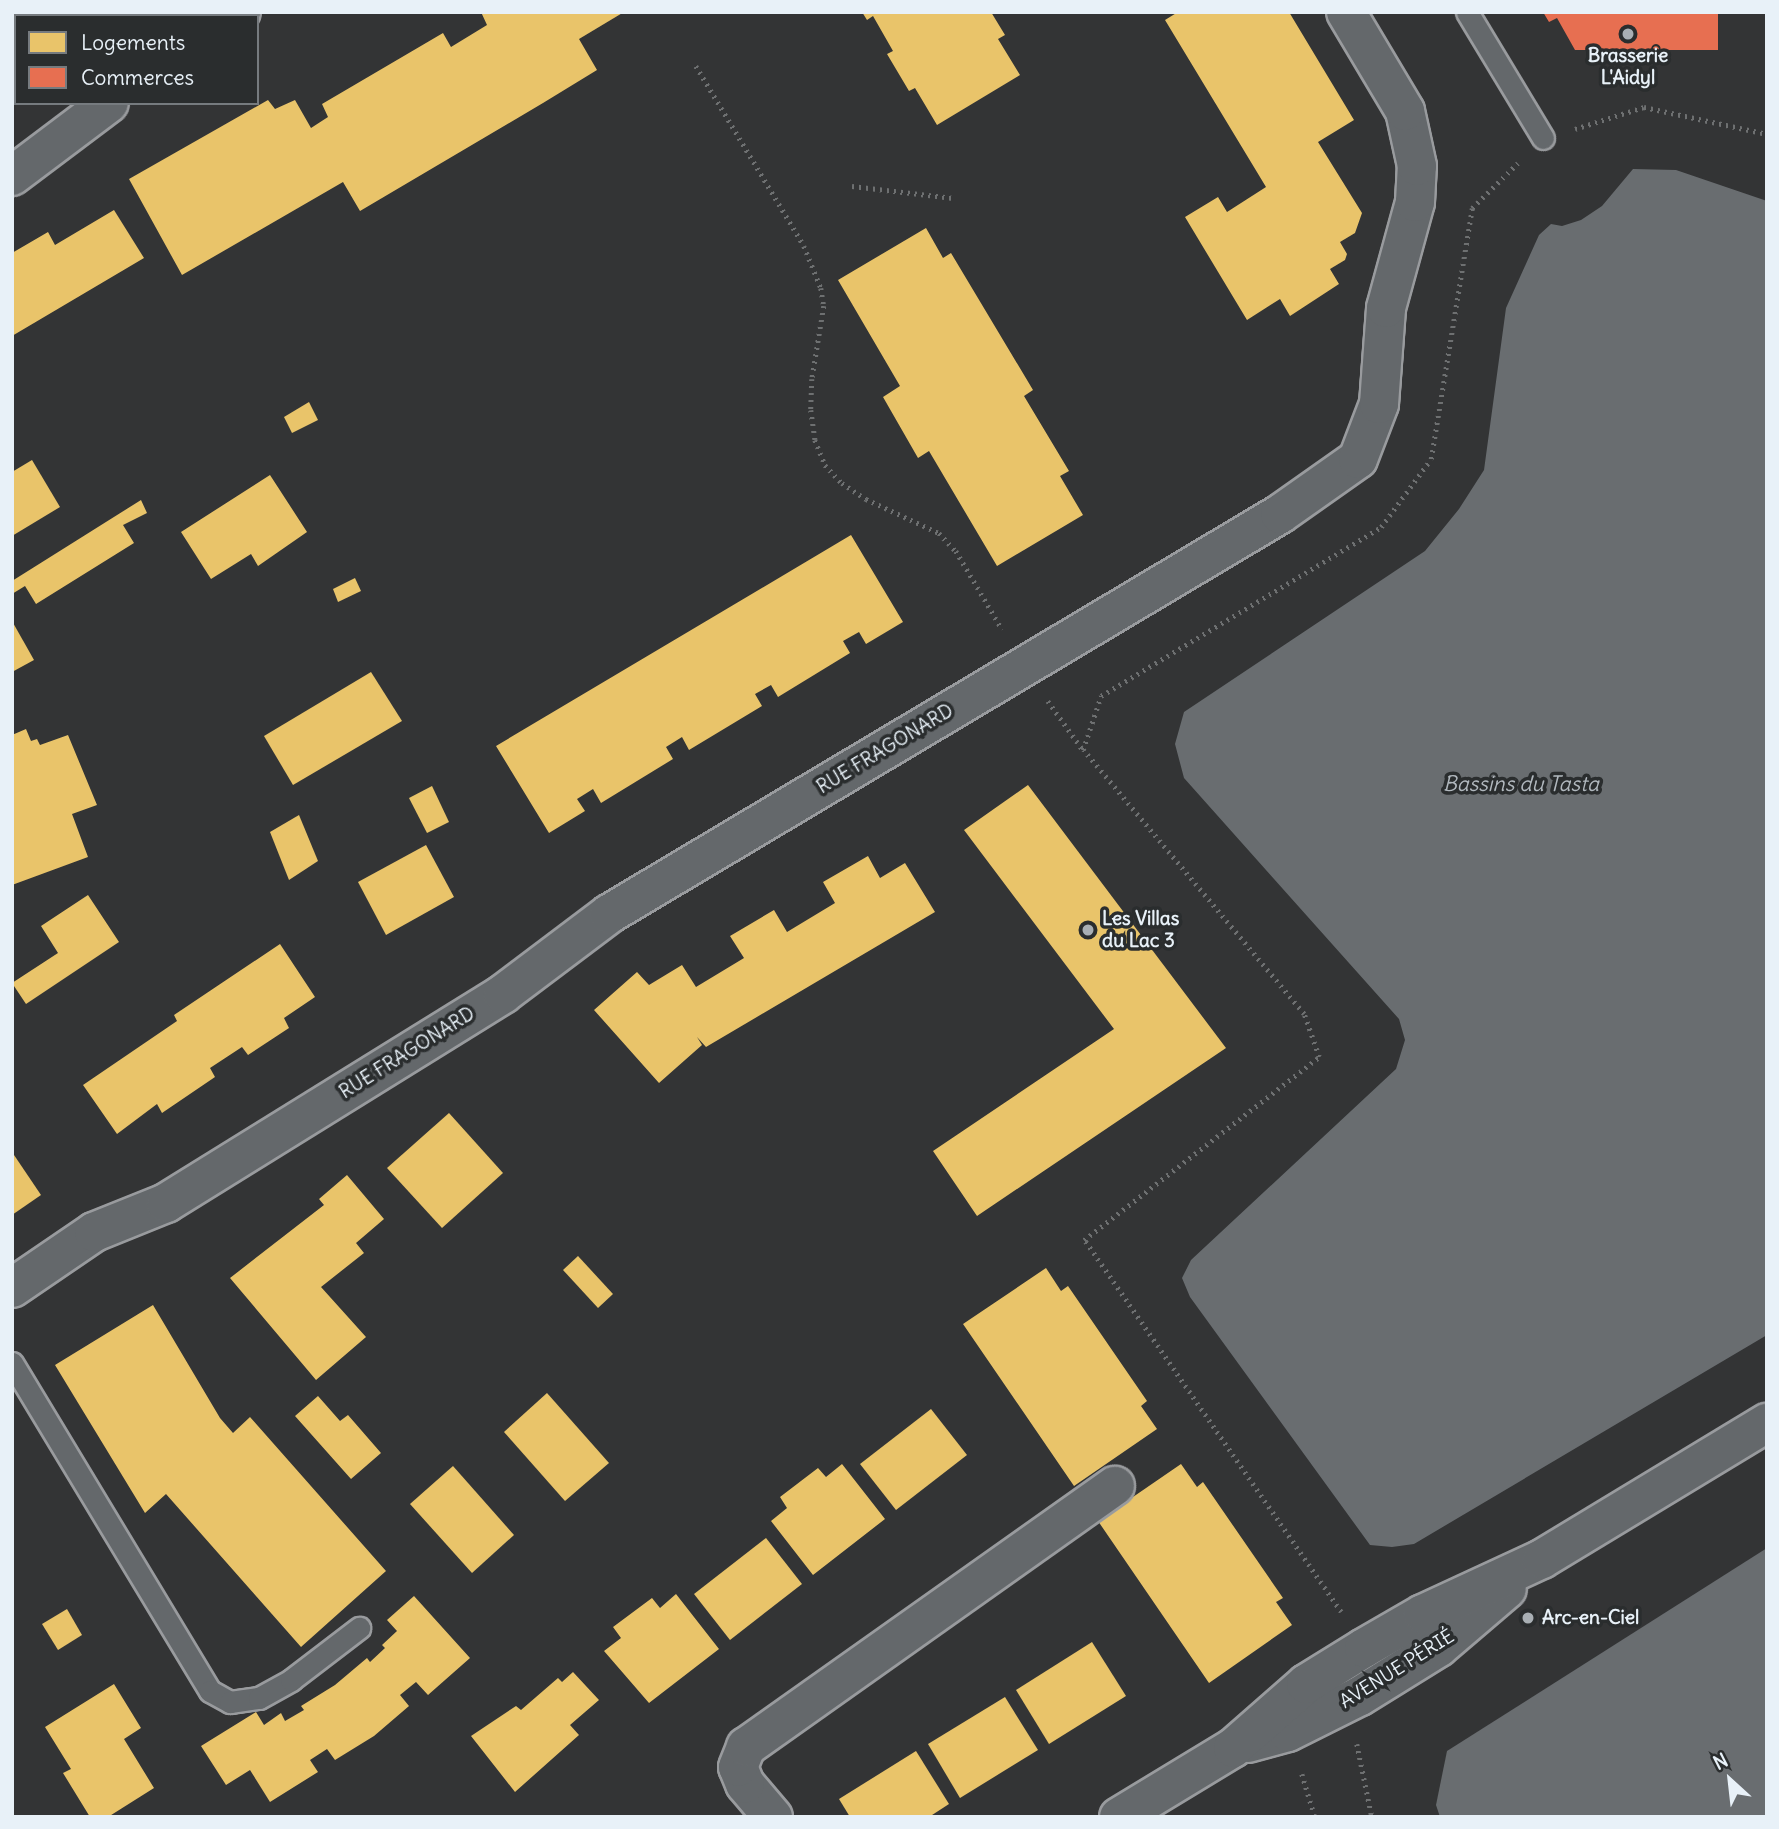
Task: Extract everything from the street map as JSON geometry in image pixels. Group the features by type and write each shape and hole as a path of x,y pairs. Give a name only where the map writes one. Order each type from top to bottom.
{"street":[{"name":"RUE FRAGONARD","path":"12,1288 94,1232 166,1203 503,994 610,914 1280,514 1358,459 1379,404 1386,308 1415,202 1417,166 1405,111 1346,12"},
{"path":"12,176 106,105"},
{"name":"AVENUE PÉRIÉ","path":"1119,1817 1233,1748 1306,1684 1364,1648 1423,1614 1542,1559 1767,1423"},
{"path":"773,1817 745,1784 738,1767 746,1747 1115,1486"},
{"name":"AVENUE PÉRIÉ","path":"1233,1748 1288,1732 1360,1696 1439,1647 1542,1559"}],"lane":[{"path":"1468,12 1543,138"},
{"path":"12,1363 210,1691 230,1702 258,1698 291,1681 359,1628"}],"path":[{"path":"696,66 804,246 821,288 824,306 812,379 811,410 815,440 825,465 842,483 866,499 939,533 956,551 1024,667 1083,750 1304,1014 1318,1057 1084,1240 1348,1622"},
{"path":"1083,750 1101,696 1381,527 1431,459 1472,208 1543,138 1644,107 1767,134"},
{"path":"852,186 953,198"},
{"path":"1360,1696 1368,1711 1352,1721 1372,1817"}],"water":[{"name":"Bassins du Tasta","path":"1633,169 1676,170 1767,201 1767,1335 1414,1544 1392,1547 1370,1545 1190,1297 1182,1278 1191,1260 1396,1069 1405,1040 1399,1019 1184,778 1175,744 1184,712 1425,551 1459,509 1484,470 1506,308 1539,235 1551,224 1562,226 1581,220 1602,206"},
{"path":"1767,1548 1767,1817 1440,1817 1436,1805 1447,1751"}],"building: Logements":[{"path":"12,12 14,83 12,84"},
{"path":"481,12 624,12 579,39 597,70 543,103 360,211 343,182 182,275 129,179 268,100 275,109 295,100 311,128 328,117 322,104 443,33 451,47 487,25"},
{"path":"862,12 991,12 1005,35 998,39 1020,75 937,125 915,88 909,91 887,54 893,51 873,16 867,20"},
{"path":"1178,12 1289,12 1354,120 1318,142 1362,213 1355,233 1340,242 1347,254 1345,260 1330,269 1339,284 1290,316 1280,299 1247,320 1185,217 1218,197 1227,212 1266,187 1165,20"},
{"path":"114,210 144,258 12,336 12,253 48,232 55,245"},
{"path":"926,228 943,258 951,253 1033,390 1024,396 1069,471 1060,476 1083,515 997,566 929,451 918,458 883,397 900,386 838,280"},
{"path":"309,402 318,420 292,433 284,417"},
{"path":"32,460 60,507 12,536 12,472"},
{"path":"270,475 307,532 258,566 251,554 211,579 181,532"},
{"path":"141,500 147,513 123,525 134,543 36,604 25,586 12,594 12,581"},
{"path":"851,535 903,622 866,644 859,632 843,641 850,653 778,697 771,685 755,694 762,706 689,750 682,737 666,747 673,759 601,803 593,789 577,799 585,811 549,833 496,746"},
{"path":"355,578 361,591 338,602 333,589"},
{"path":"12,621 34,660 12,672"},
{"path":"371,672 402,721 293,785 264,736"},
{"path":"26,729 31,741 37,739 40,745 68,735 97,805 72,814 88,857 12,885 12,735"},
{"name":"Les Villas du Lac 3","path":"1028,785 1226,1048 977,1216 933,1151 1114,1029 964,830"},
{"path":"432,786 449,822 427,833 409,798"},
{"path":"299,815 318,861 289,880 270,832"},
{"path":"426,845 454,897 386,935 358,882"},
{"path":"868,856 880,878 905,863 935,912 706,1047 697,1037 702,1045 659,1083 594,1010 637,972 649,985 682,965 696,987 744,958 730,936 774,910 787,932 835,903 823,882"},
{"path":"88,895 119,942 26,1004 12,983 58,953 41,926"},
{"path":"280,944 315,997 284,1018 289,1028 248,1055 242,1047 210,1068 215,1077 162,1113 157,1104 117,1134 83,1085 177,1021 174,1015"},
{"path":"449,1113 503,1173 442,1228 387,1168"},
{"path":"12,1152 41,1195 12,1215"},
{"path":"347,1175 384,1219 356,1243 364,1253 321,1287 366,1337 316,1380 230,1278 324,1205 319,1199"},
{"path":"578,1256 613,1294 598,1308 563,1270"},
{"path":"1046,1268 1061,1291 1068,1286 1147,1401 1141,1406 1157,1429 1074,1486 963,1324"},
{"path":"153,1305 220,1418 233,1433 250,1417 386,1571 301,1647 166,1494 145,1513 55,1365"},
{"path":"547,1393 609,1463 565,1501 504,1432"},
{"path":"318,1396 340,1421 348,1415 381,1453 351,1479 295,1416"},
{"path":"931,1409 967,1455 896,1510 860,1464"},
{"path":"842,1464 885,1519 813,1575 771,1521 787,1508 780,1497 818,1468 826,1477"},
{"path":"1181,1464 1197,1487 1203,1482 1283,1598 1276,1602 1292,1625 1209,1683 1098,1521"},
{"path":"453,1466 514,1535 472,1573 410,1504"},
{"path":"766,1538 802,1584 730,1640 694,1594"},
{"path":"676,1594 719,1649 649,1703 604,1651 621,1638 613,1627 652,1598 660,1608"},
{"path":"414,1596 470,1658 428,1695 416,1682 400,1695 409,1706 374,1736 335,1760 327,1749 310,1760 318,1772 270,1802 250,1770 226,1785 201,1746 256,1712 264,1725 281,1713 285,1721 304,1710 301,1706 335,1685 367,1658 370,1662 385,1648 382,1645 397,1631 387,1620"},
{"path":"67,1609 82,1635 58,1650 42,1624"},
{"path":"1092,1642 1126,1696 1049,1744 1016,1690"},
{"path":"573,1672 599,1700 570,1725 579,1735 515,1792 471,1736 516,1706 521,1710 558,1678 562,1682"},
{"path":"114,1684 141,1728 124,1739 154,1788 108,1817 90,1817 63,1773 71,1769 45,1727"},
{"path":"1005,1697 1038,1750 960,1798 928,1744"},
{"path":"916,1751 949,1804 929,1817 850,1817 839,1799"}],"building: Commerces":[{"path":"1543,12 1718,12 1718,50 1575,50 1557,18 1549,22"}],"place":[{"name":"Brasserie L'Aidyl","path":"1628,34"},
{"name":"Les Villas du Lac 3","path":"1088,930"},
{"name":"Arc-en-Ciel","path":"1528,1618"}]}
